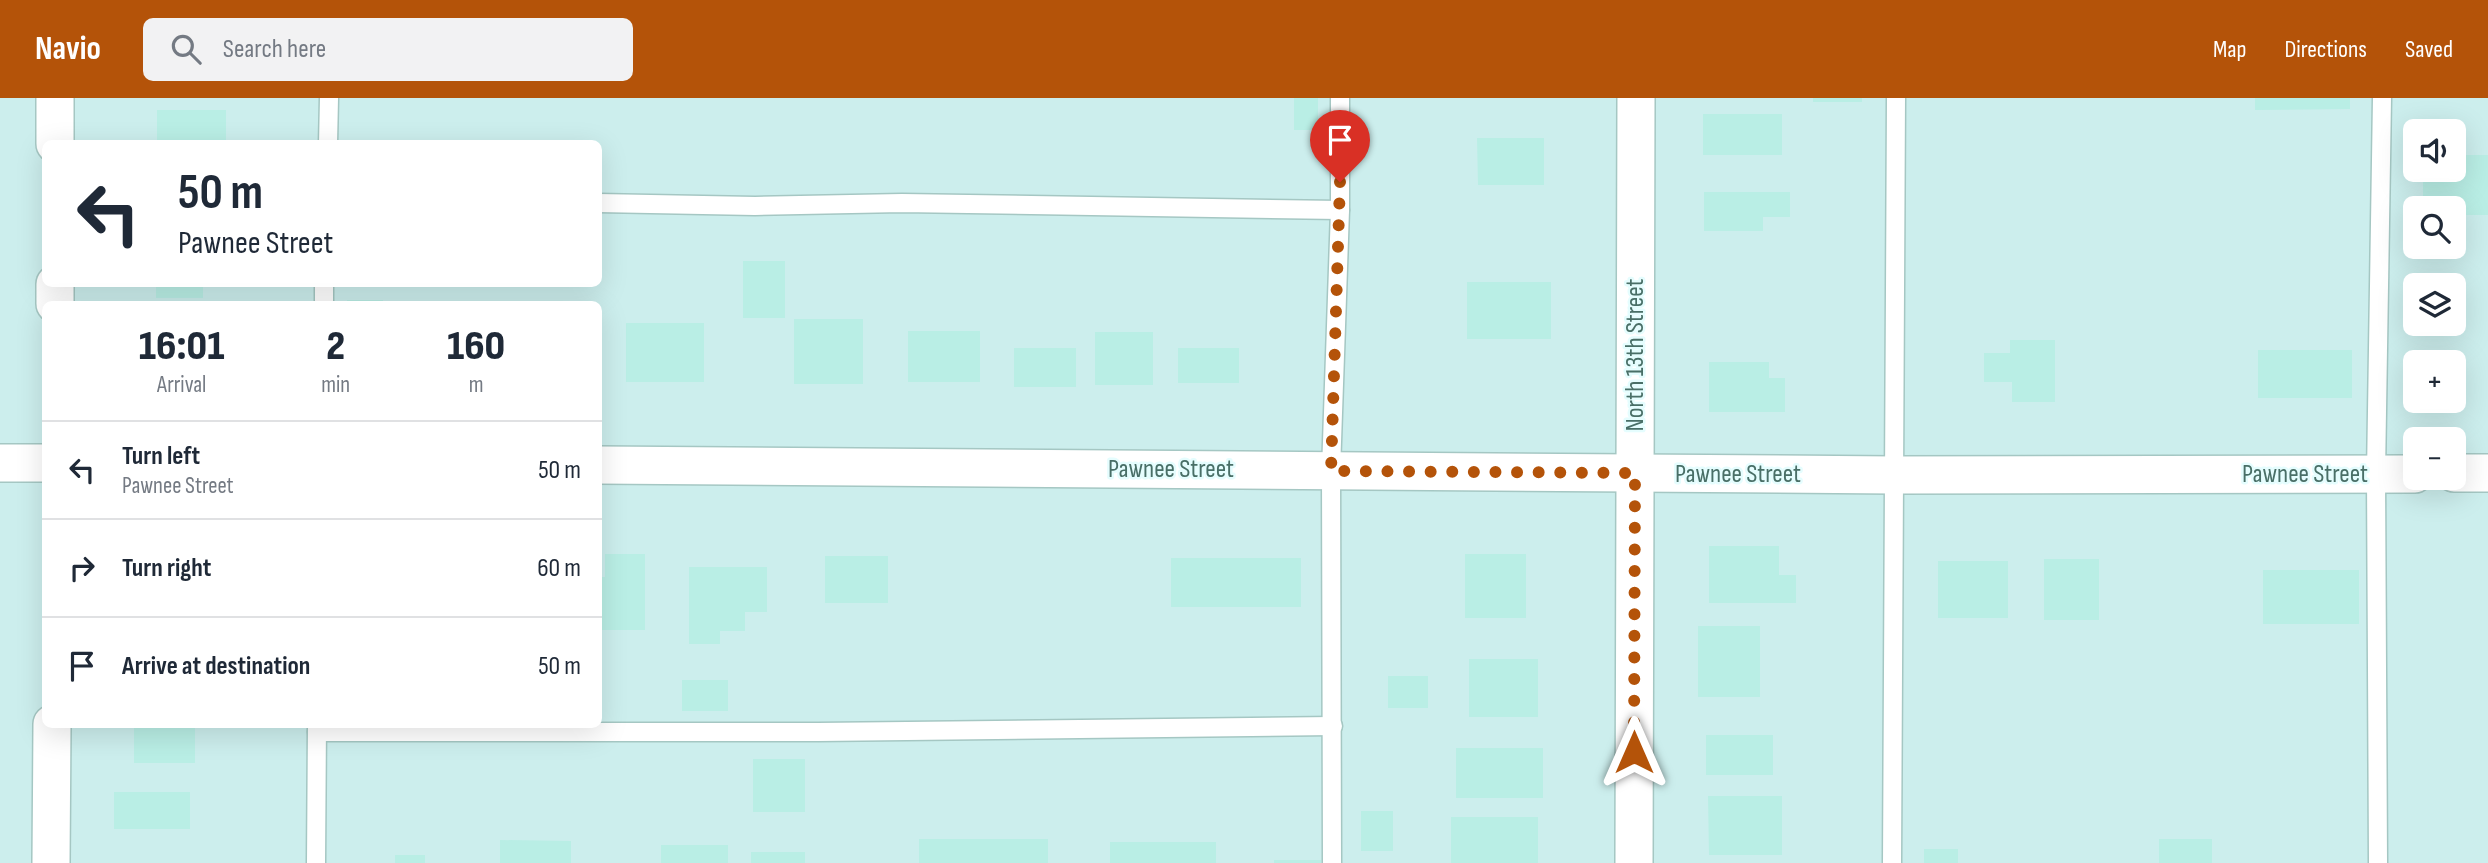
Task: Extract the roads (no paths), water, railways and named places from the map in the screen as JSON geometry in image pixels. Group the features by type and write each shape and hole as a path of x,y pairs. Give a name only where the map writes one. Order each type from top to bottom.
{"street":[{"path":"55,98 55,140"},
{"name":"North 13th Street","path":"1634,863 1636,98"},
{"path":"0,463 42,463"},
{"name":"Pawnee Street","path":"602,466 1894,475 2403,474"},
{"path":"2466,473 2488,473"},
{"path":"51,863 52,728"}],"lane":[{"path":"328,140 329,98"},
{"path":"1332,863 1331,471 1340,210 1340,98"},
{"path":"1892,863 1895,98"},
{"path":"2378,863 2376,474 2382,98"},
{"path":"602,203 755,206 902,202 1340,210"},
{"path":"316,863 317,728 818,732 1333,726"}]}
